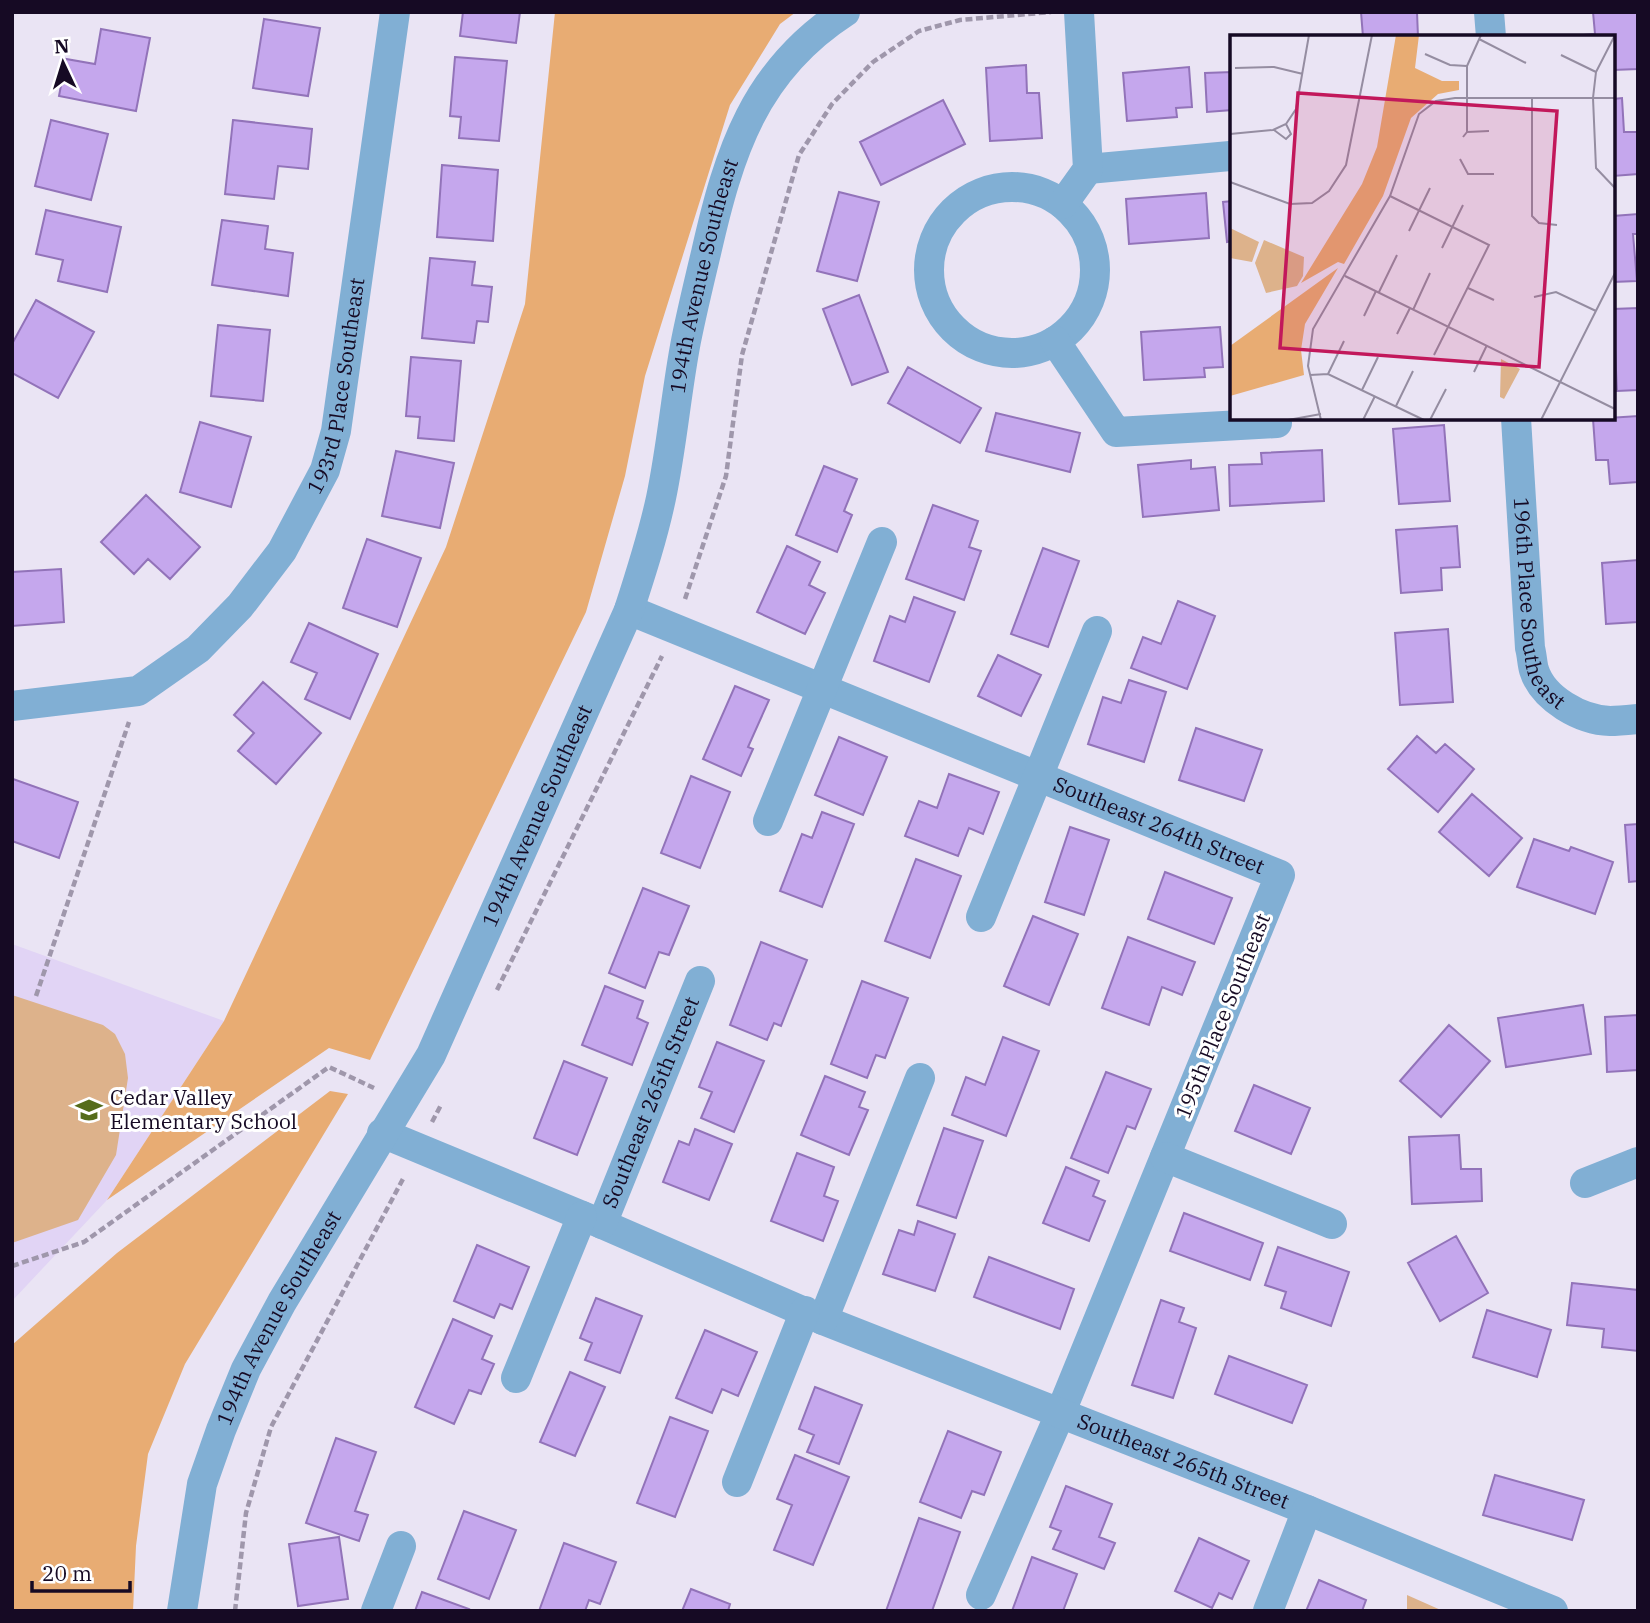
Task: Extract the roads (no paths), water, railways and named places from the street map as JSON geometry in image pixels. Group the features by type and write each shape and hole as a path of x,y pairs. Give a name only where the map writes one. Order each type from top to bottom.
{"street":[{"name":"193rd Place Southeast","path":"12,706 138,691 198,649 240,606 282,551 325,470 336,431 395,12"},
{"name":"194th Avenue Southeast","path":"182,1611 202,1484 246,1369 282,1302 382,1133 405,1102 437,1043 629,610 649,551 686,341 717,205 738,139 776,75 821,28 845,12"},
{"path":"1063,204 1088,169 1079,12"},
{"path":"1489,12 1491,35"},
{"path":"1088,169 1230,156"},
{"path":"1006,187 1027,188 1046,194 1063,204 1077,218 1088,236 1094,255 1092,295 1071,329 1037,350 1017,353 997,352 960,336 946,322 929,285 928,265 932,246 940,227 952,211 978,195 1006,187"},
{"path":"1055,341 1116,432 1277,423"},
{"name":"196th Place Southeast","path":"1516,420 1530,648 1534,671 1543,688 1583,716 1608,721 1638,719"},
{"path":"768,821 882,542"},
{"name":"Southeast 264th Street","path":"629,610 1280,875"},
{"name":"Southeast 264th Street","path":"981,917 1097,631"},
{"name":"195th Place Southeast","path":"1060,1414 1280,875"},
{"name":"Southeast 265th Street","path":"516,1378 592,1220 700,981"},
{"path":"737,1482 920,1078"},
{"name":"Southeast 265th Street","path":"382,1133 814,1316 1307,1510 1553,1611"},
{"path":"1165,1157 1332,1224"},
{"path":"1585,1183 1638,1162"},
{"name":"Southeast 265th Street","path":"981,1595 1060,1414"},
{"name":"Southeast 265th Street","path":"1268,1611 1307,1510"},
{"path":"376,1611 401,1546"}],"place":[{"name":"Cedar Valley Elementary School","path":"89,1110"}]}
